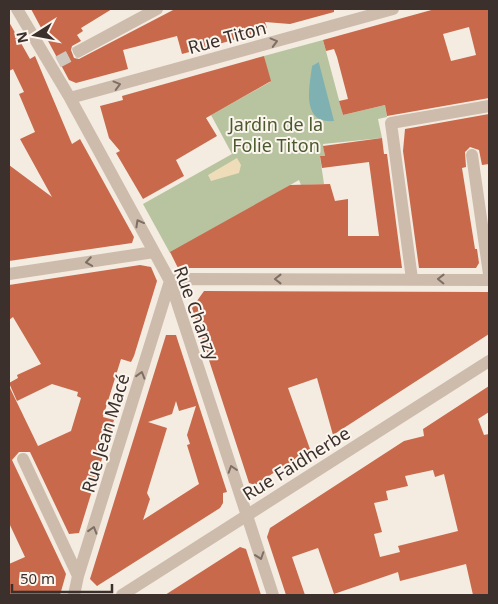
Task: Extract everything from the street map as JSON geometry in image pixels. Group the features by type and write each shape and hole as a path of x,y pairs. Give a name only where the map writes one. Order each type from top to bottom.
{"street":[{"name":"Rue Chanzy","path":"17,9 54,65 70,98 170,281 273,595"},
{"path":"79,51 157,9"},
{"name":"Rue Titon","path":"70,98 393,9"},
{"path":"412,279 391,123 489,106"},
{"path":"472,155 489,274"},
{"path":"9,274 154,252"},
{"path":"170,281 489,280"},
{"name":"Rue Jean Macé","path":"74,595 78,576 170,281"},
{"name":"Rue Faidherbe","path":"122,595 489,361"},
{"path":"23,459 78,576"}],"green space":[{"name":"Jardin de la Folie Titon","path":"323,40 343,115 385,105 387,117 378,119 382,138 323,144 325,156 320,157 324,184 301,185 299,180 170,253 143,204 232,154 211,115 270,82 264,56"}],"sand":[{"path":"237,158 241,165 239,173 211,181 208,175"}],"water":[{"path":"319,62 334,121 323,120 316,116 312,110 309,93 312,66"}],"building":[{"path":"31,9 112,9 81,28 83,31 77,35 81,41 72,46 71,50 74,58 79,59 175,9 334,9 334,12 290,24 265,22 267,28 258,30 259,33 182,54 177,36 123,50 128,69 76,83 69,80"},
{"path":"435,9 489,9 489,98 387,116 385,105 343,115 339,101 348,99 337,57 334,49 326,51 323,40","holes":["469,27 476,55 451,61 443,34"]},
{"path":"9,22 30,59 35,56 72,144 80,139 134,237 132,243 9,261 9,165 52,197 20,139 35,132 19,94 24,92 13,69 9,71"},
{"path":"264,56 271,81 206,118 217,136 176,160 184,176 143,199 116,153 120,151 109,138 100,106 123,100 122,96"},
{"path":"489,114 489,164 482,165 479,150 470,147 465,152 466,167 462,168 479,263 476,268 419,268 403,151 405,129"},
{"path":"382,138 384,154 387,154 402,268 178,268 170,252 290,185 330,184 335,201 348,199 348,236 379,236 369,162 322,168 320,156 325,156 323,146"},
{"path":"140,265 151,267 157,281 134,356 131,362 121,359 103,417 114,420 79,533 69,534 30,452 19,452 12,460 66,574 60,595 9,595 9,564 25,557 9,523 9,386 38,446 71,431 81,398 77,396 78,392 52,384 17,401 9,383 18,378 17,375 41,364 13,317 9,320 9,285"},
{"path":"204,291 489,292 489,334 333,435 317,378 288,388 310,449 255,485 249,483 192,308"},
{"path":"166,335 176,335 227,492 223,493 223,503 220,508 97,586 90,579","holes":["176,401 179,411 196,406 187,435 190,444 187,445 199,484 143,520 150,499 147,493 167,428 148,422 172,414"]},
{"path":"489,386 489,412 478,419 484,435 489,434 489,595 473,595 466,564 400,581 398,572 334,594 318,548 292,557 305,595 286,595 267,537 270,528 404,441 424,436 423,429","holes":["433,470 435,477 444,474 458,531 398,546 400,552 380,557 374,534 382,532 374,503 388,500 386,491 408,486 405,476"]},
{"path":"240,547 246,549 261,595 165,595"}],"tunnel":[{"path":"58,62 79,51"}]}
